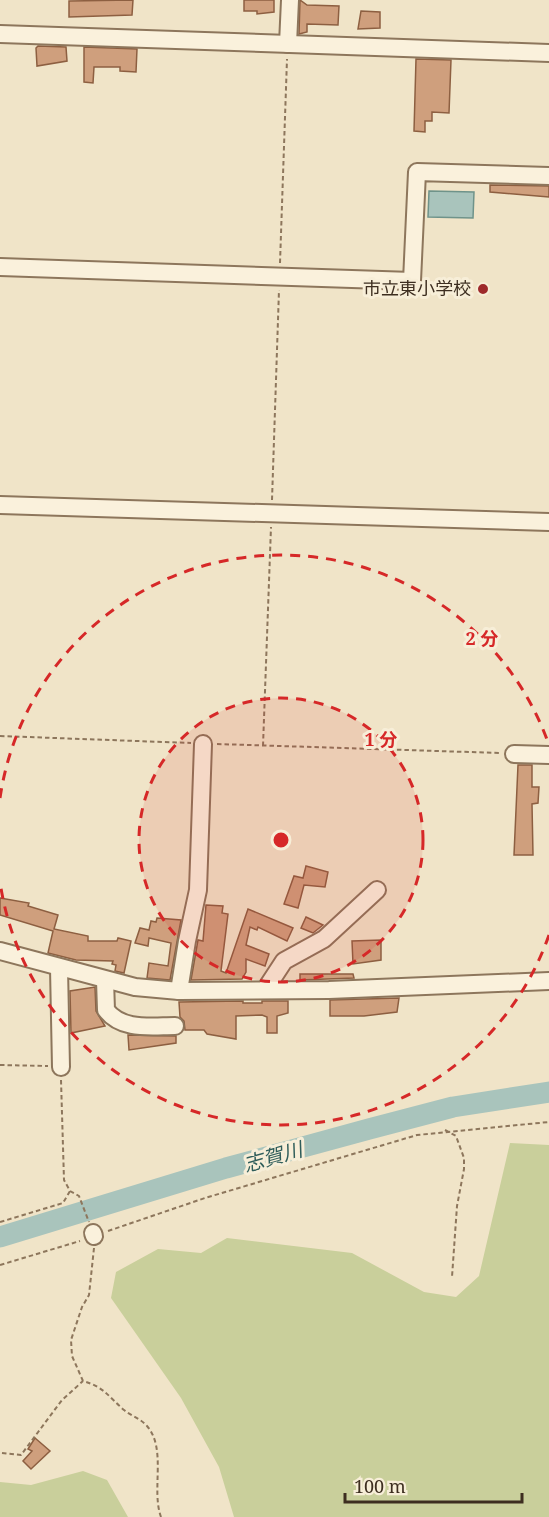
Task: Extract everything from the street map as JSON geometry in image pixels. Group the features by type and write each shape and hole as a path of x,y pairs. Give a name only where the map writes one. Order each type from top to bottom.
{"street":[{"path":"288,44 290,0"},
{"path":"0,34 549,52"},
{"path":"0,267 412,281 417,172 549,176"},
{"path":"0,505 549,522"},
{"path":"179,991 198,891 202,744"},
{"path":"514,754 549,755"},
{"path":"265,990 284,961 324,939 377,890"},
{"path":"0,951 135,987 179,991 549,981"},
{"path":"58,968 61,1067"},
{"path":"105,980 106,1010 119,1022 138,1026 175,1026"}],"path":[{"path":"263,746 288,44"},
{"path":"0,736 514,754"},
{"path":"0,1065 61,1067 63,1173 70,1191 80,1196 94,1234 89,1295 71,1340 72,1356 83,1381 109,1393 125,1411 136,1416 149,1428 157,1461 158,1508 161,1517"},
{"path":"0,1265 389,1142 445,1130 549,1122"},
{"path":"445,1130 456,1137 464,1169 458,1206 452,1277"},
{"path":"0,1222 63,1203 70,1191"},
{"path":"2,1453 21,1455 62,1400 83,1381"}],"green space":[{"path":"510,1143 549,1145 549,1517 234,1517 219,1467 181,1398 111,1298 116,1272 158,1249 201,1253 227,1238 352,1253 424,1292 456,1297 479,1276"},
{"path":"83,1471 107,1480 128,1517 0,1517 0,1482 31,1485"}],"water":[{"path":"429,191 474,192 473,218 428,217"}],"building":[{"path":"133,0 132,15 69,17 69,1"},
{"path":"244,0 274,0 274,12 257,14 257,11 244,11"},
{"path":"300,0 307,5 339,6 338,25 307,24 307,32 299,34"},
{"path":"361,11 380,12 380,28 358,29"},
{"path":"38,46 66,47 67,61 37,66 36,48"},
{"path":"84,47 137,49 136,72 120,71 120,67 94,67 93,83 84,82"},
{"path":"416,59 451,60 449,113 432,112 432,121 425,121 425,132 414,131"},
{"path":"490,185 549,186 549,197 490,192"},
{"path":"518,765 532,765 532,787 539,787 538,803 532,804 533,855 514,855"},
{"path":"306,866 328,872 325,887 304,885 298,908 284,904 294,876 303,878"},
{"path":"0,898 29,903 28,906 58,915 54,929 88,936 88,941 117,941 118,938 131,941 124,973 115,971 116,965 112,964 113,961 76,960 48,953 53,931 0,915"},
{"path":"206,905 223,906 222,913 228,914 221,971 226,973 248,909 293,928 287,941 258,927 257,930 250,927 246,945 269,954 265,966 246,959 246,972 242,979 191,980 198,940 203,941"},
{"path":"306,917 323,925 313,933 301,928"},
{"path":"157,918 181,920 170,980 147,978 149,963 168,966 171,943 149,938 148,946 135,943 140,928 149,930 151,921 156,922"},
{"path":"381,940 381,960 353,964 352,941"},
{"path":"300,974 353,974 354,978 300,980"},
{"path":"95,987 96,1011 105,1026 71,1033 70,991"},
{"path":"399,998 397,1012 364,1016 330,1016 330,1000"},
{"path":"243,1001 243,1003 262,1003 262,1001 288,1001 288,1013 277,1016 277,1033 267,1033 267,1017 262,1015 236,1016 236,1039 207,1034 204,1030 185,1030 184,1021 180,1017 179,1002"},
{"path":"128,1035 176,1036 176,1043 129,1050"},
{"path":"35,1438 50,1451 31,1469 23,1461 32,1451 28,1449"}],"waterway":[{"name":"志賀川","path":"0,1237 226,1168 369,1129 453,1107 549,1092"}],"place":[{"name":"市立東小学校","path":"483,289"}]}
